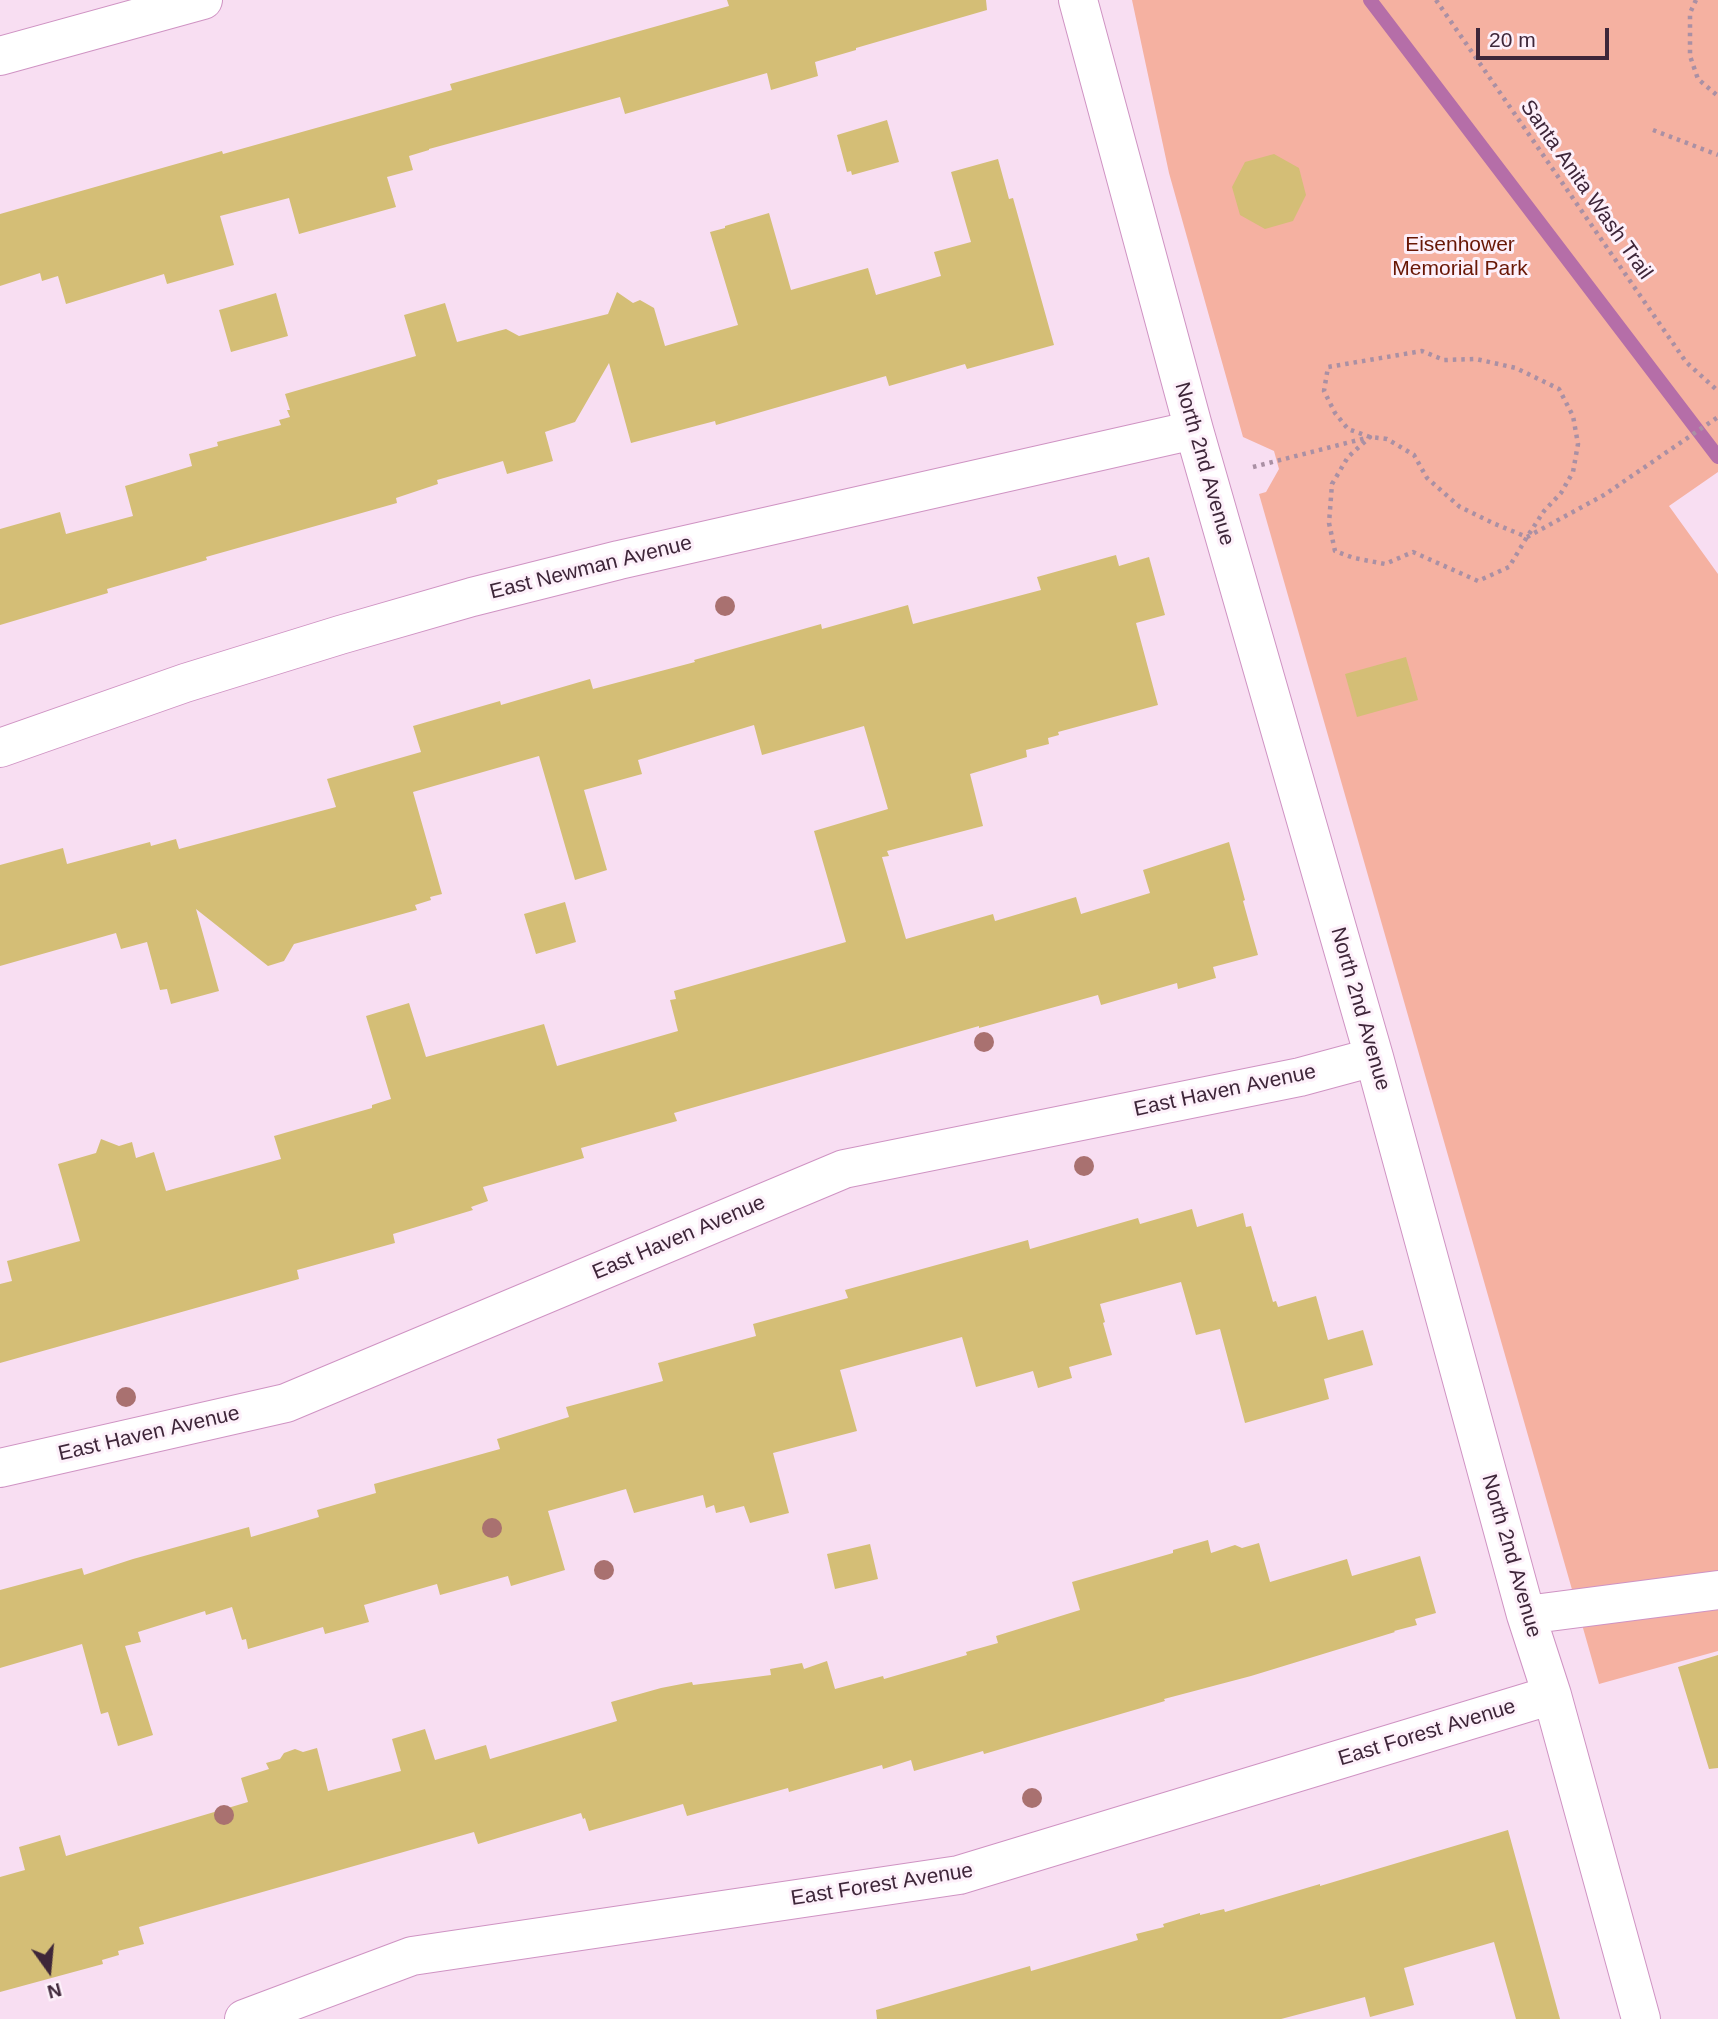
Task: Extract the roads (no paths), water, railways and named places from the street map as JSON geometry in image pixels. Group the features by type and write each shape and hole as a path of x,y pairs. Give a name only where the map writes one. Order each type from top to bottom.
{"street":[{"path":"0,56 203,0"},
{"name":"North 2nd Avenue","path":"1078,0 1194,430 1374,1057 1526,1615 1552,1695 1641,2019"},
{"name":"East Newman Avenue","path":"0,748 185,683 472,597 619,560 1194,430"},
{"name":"East Haven Avenue","path":"0,1468 286,1403 844,1169 1300,1077 1374,1057"},
{"path":"1526,1615 1718,1590"},
{"name":"East Forest Avenue","path":"244,2019 412,1956 958,1875 1552,1695"}],"waterway":[{"path":"1370,0 1718,457"}],"park label":[{"name":"Eisenhower Memorial Park","path":"1460,257"}]}
